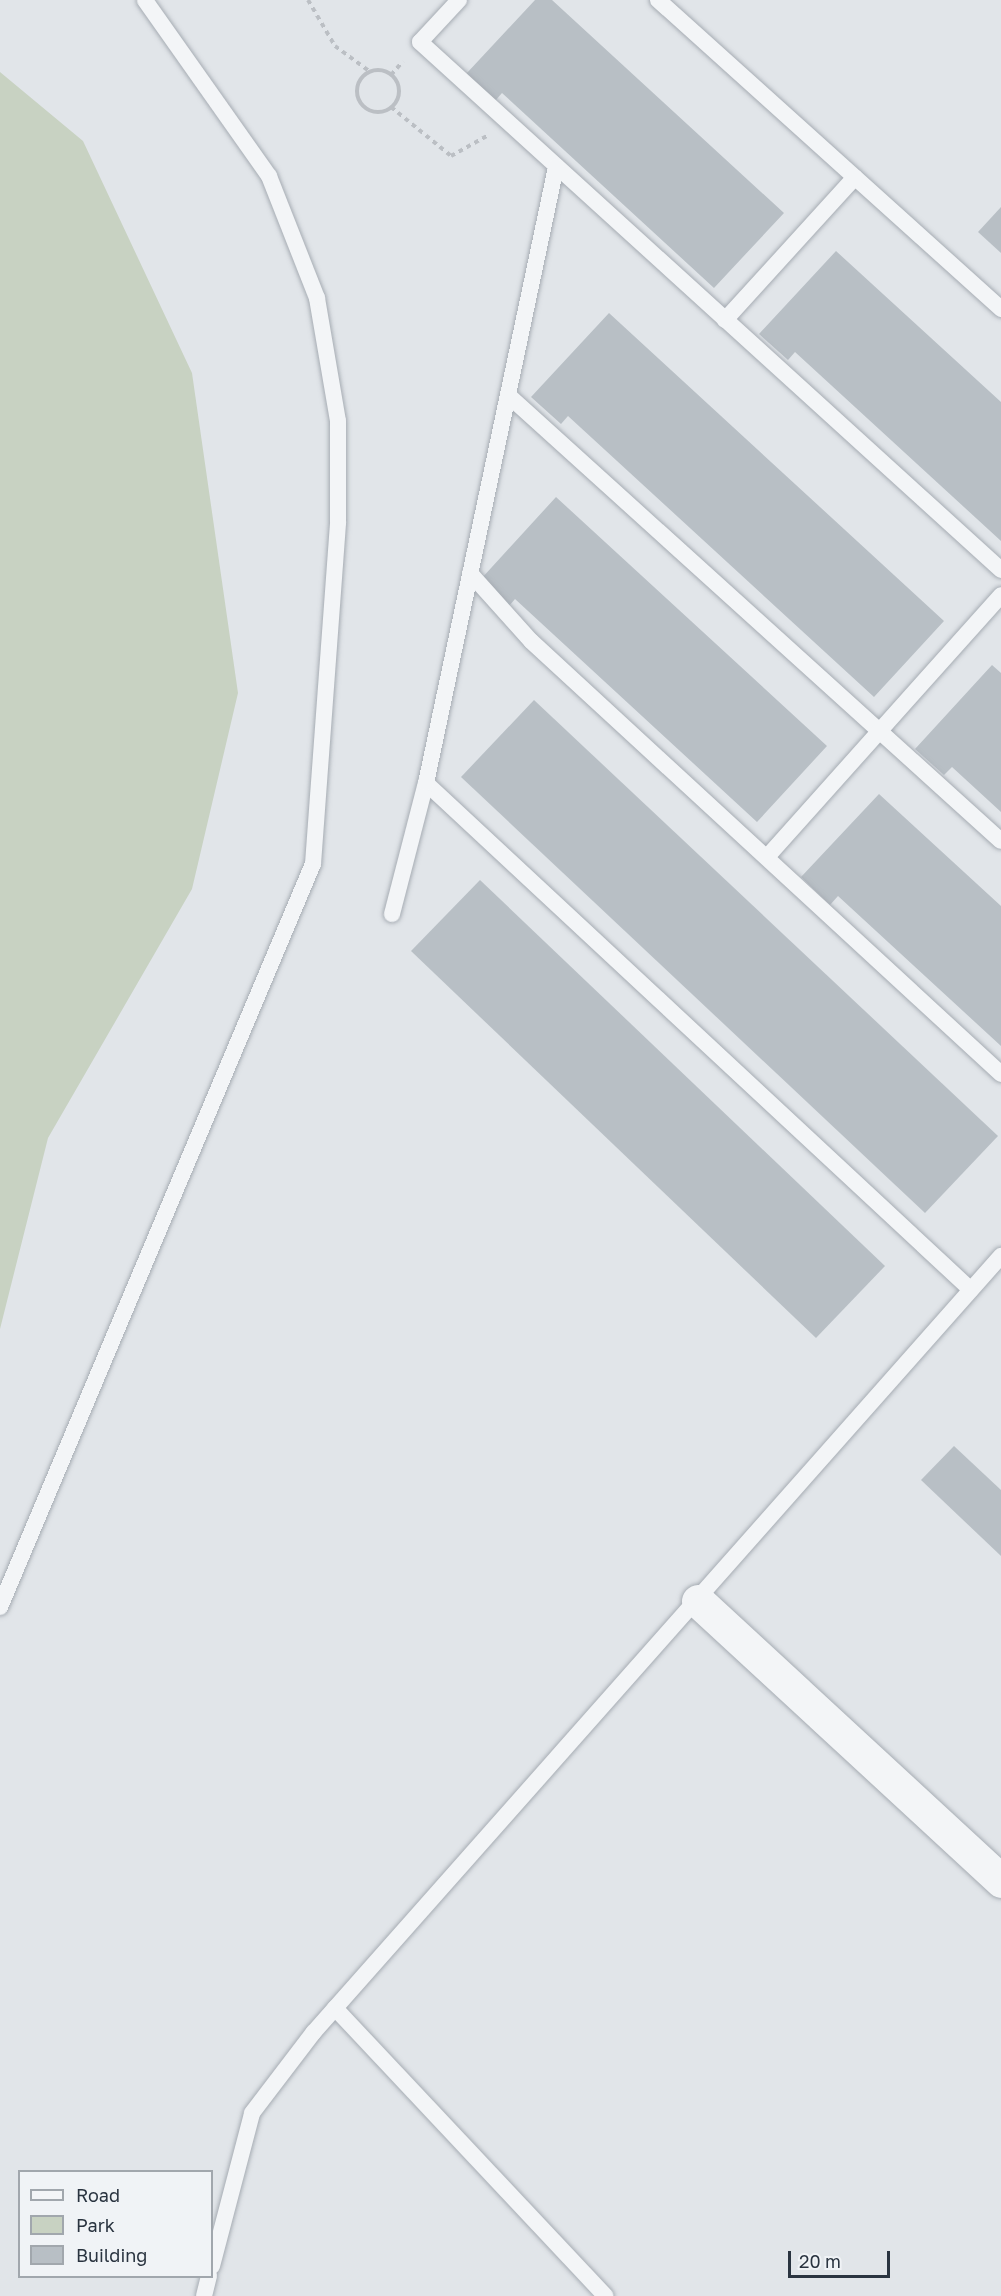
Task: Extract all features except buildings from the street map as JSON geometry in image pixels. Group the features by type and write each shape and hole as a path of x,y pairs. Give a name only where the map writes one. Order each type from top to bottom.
{"street":[{"path":"698,1600 1001,1881"}],"lane":[{"path":"0,1607 313,864 338,522 338,422 317,298 269,176 145,0"},
{"path":"459,0 420,42 1001,570"},
{"path":"658,0 1001,309"},
{"path":"392,914 426,783 556,167"},
{"path":"725,320 855,177"},
{"path":"509,396 1001,841"},
{"path":"470,573 531,641 768,856 1001,1074"},
{"path":"768,856 1001,595"},
{"path":"426,783 971,1290"},
{"path":"213,2262 252,2113 335,2008 1001,1256"},
{"path":"335,2008 605,2296"},
{"path":"204,2296 209,2278"}],"path":[{"path":"308,0 335,46 369,71"},
{"path":"382,70 398,83 398,98 391,107 375,112 358,100 359,81 369,71 382,70"},
{"path":"391,107 451,156 471,149 503,118"}],"green space":[{"path":"0,72 83,141 192,373 238,693 192,889 48,1138 0,1329"}]}
